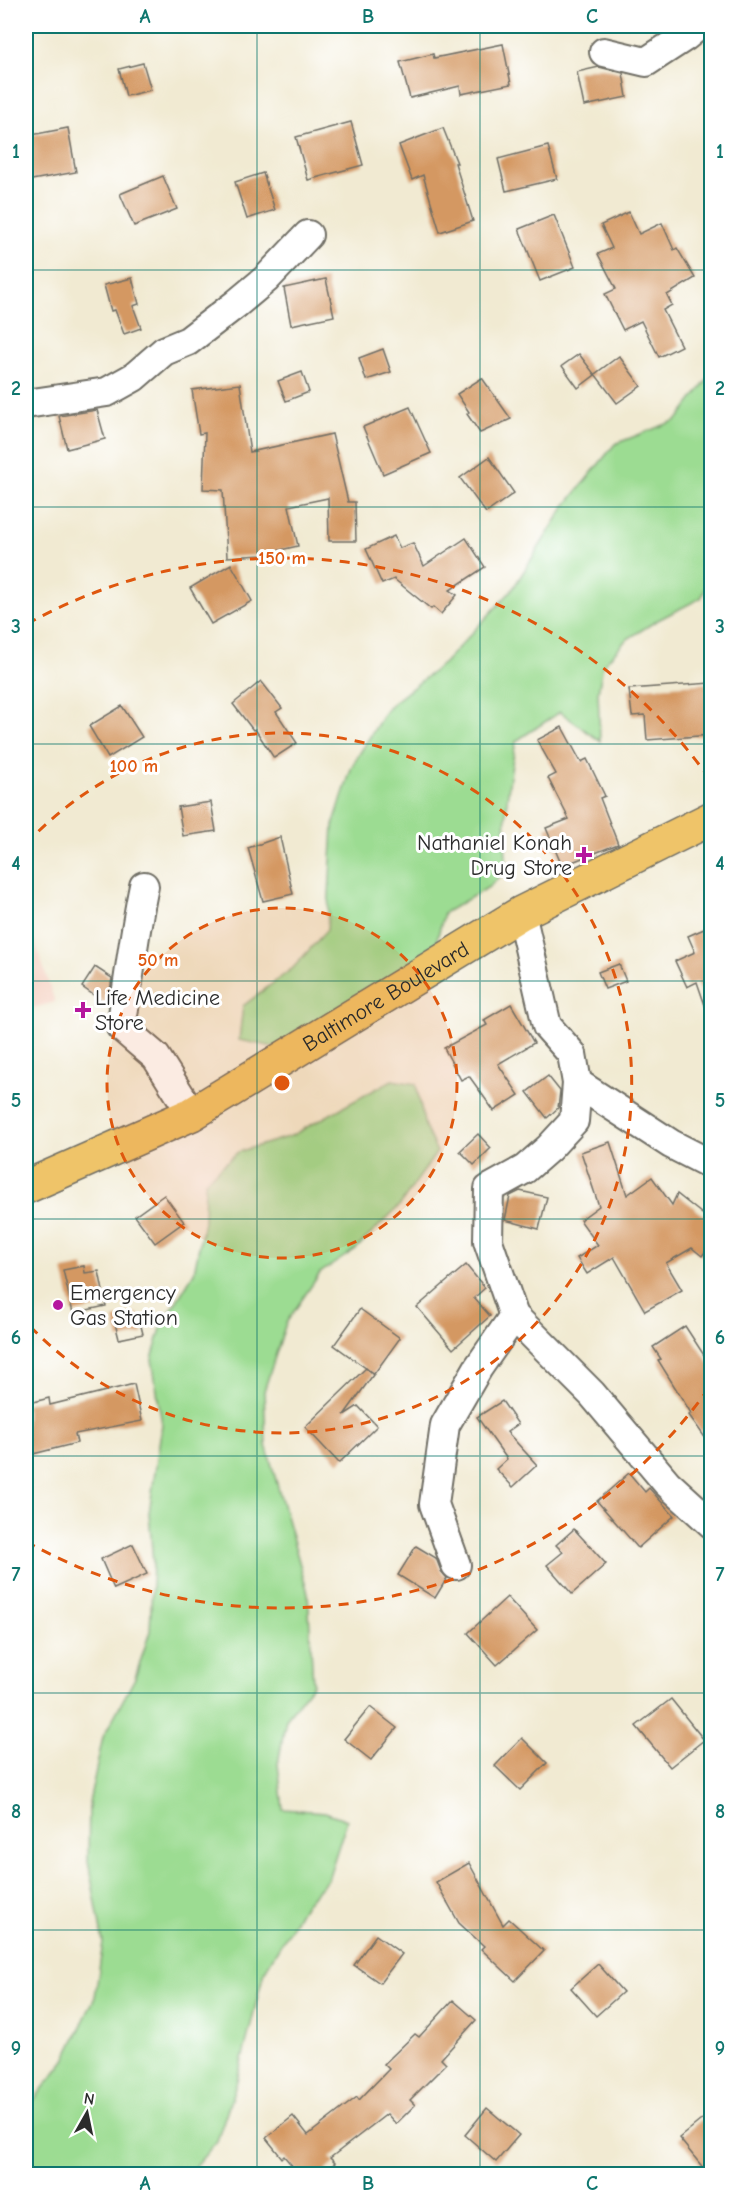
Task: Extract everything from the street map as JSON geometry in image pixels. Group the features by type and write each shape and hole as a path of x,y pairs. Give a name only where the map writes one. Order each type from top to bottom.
{"highway":[{"name":"Baltimore Boulevard","path":"26,1187 192,1114 521,913 711,818"}],"street":[{"path":"604,52 646,62 698,26"},
{"path":"26,404 107,392 134,376 164,351 188,341 236,304 266,279 308,236"},
{"path":"144,886 121,1027 156,1057 192,1114"},
{"path":"521,913 547,1026 572,1054 577,1083 574,1121 549,1148 525,1168 489,1189 488,1241 513,1316 592,1394 668,1483 711,1524"},
{"path":"577,1083 671,1144 711,1165"},
{"path":"456,1565 434,1504 444,1425 513,1316"}],"shaded area":[{"path":"26,915 55,1002 26,1010"}],"green space":[{"path":"711,375 711,478 703,483 704,530 711,576 701,598 656,621 626,640 603,665 598,692 600,741 560,712 516,741 507,805 505,837 507,870 489,887 444,913 437,939 436,978 303,1053 239,1040 243,1006 293,968 327,930 333,826 352,766 388,707 444,663 512,590 565,506 615,444 677,420"},
{"path":"392,1080 416,1084 425,1127 437,1152 400,1205 356,1249 320,1273 286,1323 264,1391 266,1445 308,1593 313,1684 286,1719 278,1764 283,1809 325,1812 347,1820 328,1879 305,1904 264,1972 236,2084 217,2141 189,2174 26,2174 26,2110 65,2060 95,1997 103,1942 88,1861 89,1803 103,1737 135,1678 150,1631 153,1563 149,1513 162,1424 152,1359 162,1325 194,1273 204,1221 205,1181 238,1152 291,1136"}],"building":[{"path":"503,44 511,84 461,94 460,86 410,98 400,62 433,54 434,58"},
{"path":"143,63 151,90 126,96 119,69"},
{"path":"599,67 623,73 627,97 584,106 577,72"},
{"path":"351,122 363,165 308,180 296,137"},
{"path":"68,128 76,172 26,181 26,136"},
{"path":"443,128 457,163 455,163 473,221 440,232 423,175 412,180 399,145"},
{"path":"548,146 557,179 506,191 498,159"},
{"path":"263,173 275,210 247,219 235,182"},
{"path":"163,176 177,209 134,226 120,194"},
{"path":"629,212 639,234 662,223 674,250 677,248 695,278 667,295 672,305 663,310 681,346 659,357 641,321 623,330 605,294 616,289 598,254 612,248 601,225"},
{"path":"554,215 575,267 540,281 519,229"},
{"path":"132,278 139,304 133,306 141,328 124,334 115,310 111,311 104,285"},
{"path":"326,279 334,316 291,325 284,288"},
{"path":"383,349 391,372 366,380 359,358"},
{"path":"579,354 595,375 578,388 562,366"},
{"path":"619,356 641,386 617,403 595,374"},
{"path":"302,372 309,392 286,401 278,381"},
{"path":"482,378 511,419 480,433 457,394"},
{"path":"240,384 250,452 332,434 348,502 355,502 356,541 329,541 328,498 289,506 298,546 263,555 227,557 223,490 203,489 205,433 199,434 192,390"},
{"path":"410,407 431,453 383,474 363,427"},
{"path":"97,410 105,439 67,449 59,416"},
{"path":"489,457 514,493 486,513 460,478"},
{"path":"394,536 400,548 413,543 424,566 466,538 485,567 450,590 457,595 441,614 433,607 431,609 394,579 382,584 366,549"},
{"path":"231,564 252,601 211,624 190,588"},
{"path":"261,681 282,708 276,712 297,743 274,758 255,729 253,730 233,704"},
{"path":"711,683 711,735 647,740 645,715 632,716 629,689"},
{"path":"122,706 142,737 108,758 89,726"},
{"path":"562,727 581,762 587,759 605,796 600,798 618,844 562,866 546,828 569,819 548,778 556,774 537,740"},
{"path":"211,802 216,831 183,836 178,807"},
{"path":"280,837 293,894 263,901 248,848"},
{"path":"711,926 711,1014 708,1014 697,982 687,987 675,961 695,952 688,936"},
{"path":"619,964 626,981 605,989 598,972"},
{"path":"95,967 112,978 108,1005 82,987"},
{"path":"511,1004 534,1043 498,1064 519,1095 494,1111 469,1076 461,1080 444,1048 487,1025 484,1020"},
{"path":"548,1076 560,1091 558,1108 547,1118 527,1092"},
{"path":"478,1134 491,1148 474,1165 460,1151"},
{"path":"610,1142 627,1195 652,1177 672,1205 677,1194 711,1221 711,1244 702,1256 692,1248 666,1263 682,1290 645,1311 614,1257 587,1274 577,1258 598,1245 580,1220 599,1206 581,1152"},
{"path":"520,1191 547,1197 539,1229 505,1220 510,1196"},
{"path":"164,1195 184,1222 155,1243 135,1216"},
{"path":"466,1265 485,1288 474,1298 490,1316 453,1349 417,1307"},
{"path":"84,1266 85,1273 99,1271 106,1306 73,1313 63,1270"},
{"path":"360,1309 400,1338 374,1374 334,1345"},
{"path":"138,1314 143,1334 119,1339 114,1319"},
{"path":"685,1326 711,1366 711,1446 689,1415 691,1413 658,1360 661,1359 653,1347"},
{"path":"366,1368 373,1375 344,1415 358,1406 377,1426 339,1463 305,1427"},
{"path":"134,1384 142,1421 75,1434 77,1443 29,1455 26,1440 26,1404 49,1398 50,1405"},
{"path":"502,1401 518,1424 507,1432 537,1465 513,1487 496,1469 507,1459 477,1417"},
{"path":"629,1473 645,1492 649,1488 674,1516 638,1548 597,1501"},
{"path":"574,1529 606,1564 572,1594 547,1565 563,1552 556,1545"},
{"path":"133,1544 147,1574 114,1589 101,1559"},
{"path":"416,1546 436,1558 441,1571 447,1578 435,1598 398,1575"},
{"path":"507,1597 537,1630 497,1665 468,1633"},
{"path":"671,1699 704,1740 670,1767 636,1726"},
{"path":"370,1707 397,1728 371,1760 344,1739"},
{"path":"522,1738 547,1763 520,1790 495,1766"},
{"path":"469,1863 503,1925 509,1919 544,1951 515,1981 481,1949 484,1946 459,1923 436,1882"},
{"path":"376,1935 402,1954 380,1983 354,1965"},
{"path":"598,1964 623,1992 596,2016 571,1988"},
{"path":"453,2000 476,2020 441,2059 446,2064 410,2100 415,2105 396,2124 387,2114 330,2158 335,2163 321,2175 300,2175 284,2156 282,2158 266,2138 293,2116 308,2135 357,2097 359,2100 389,2069 384,2064 415,2034 419,2037"},
{"path":"487,2108 519,2135 496,2162 465,2135"},
{"path":"711,2112 711,2175 709,2175 679,2138"}],"place":[{"name":"Nathaniel Konah Drug Store","path":"584,855"},
{"name":"Life Medicine Store","path":"83,1010"},
{"name":"Emergency Gas Station","path":"58,1305"}]}
